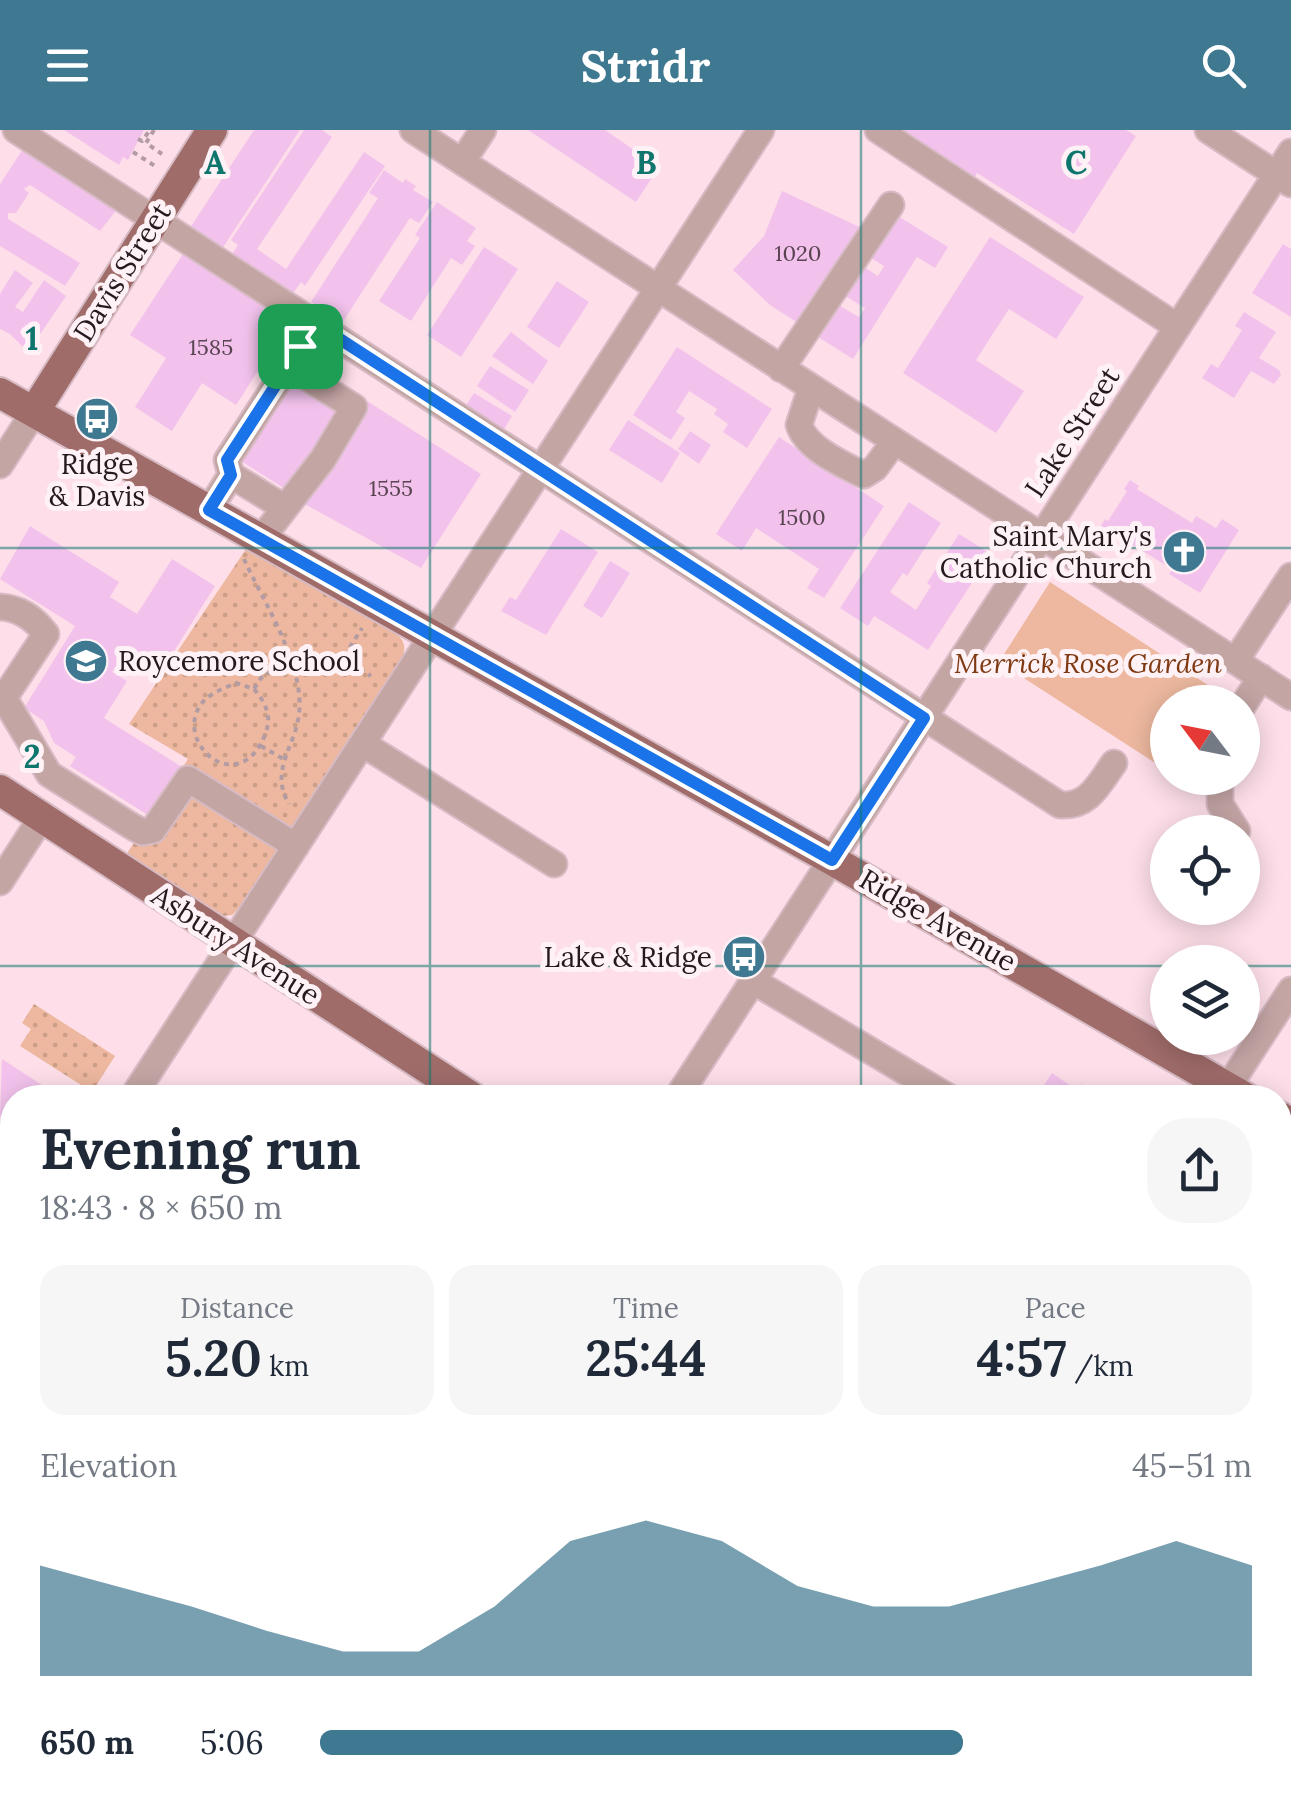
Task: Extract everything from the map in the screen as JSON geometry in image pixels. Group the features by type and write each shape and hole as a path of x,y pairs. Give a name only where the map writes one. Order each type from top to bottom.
{"main road":[{"name":"Davis Street","path":"34,412 212,130"},
{"name":"Ridge Avenue","path":"0,393 209,510 252,549 434,635 832,860 1217,1085"},
{"name":"Asbury Avenue","path":"0,790 453,1085"}],"street":[{"path":"16,130 1060,805 1082,802 1091,796 1114,763"},
{"path":"413,130 1291,697"},
{"path":"462,162 483,130"},
{"path":"141,1085 761,130"},
{"path":"878,130 1176,326"},
{"path":"1208,130 1284,179"},
{"name":"Lake Street","path":"685,1085 1176,326 1284,179 1291,152"},
{"path":"780,369 891,204"},
{"path":"286,508 231,475 227,460 288,366 312,321"},
{"path":"252,549 323,459 354,407 288,366"},
{"path":"811,388 798,424 807,440 828,454 864,475 875,468 894,442"},
{"name":"Davis Street","path":"0,464 34,412"},
{"path":"209,510 231,475"},
{"path":"1236,660 1291,576"},
{"path":"0,607 18,610 46,634 2,698 49,774 143,832 153,830 188,779 296,846"},
{"path":"1256,685 1261,677"},
{"path":"363,744 554,864"},
{"path":"0,882 42,818"},
{"path":"753,981 928,1085"},
{"path":"1237,1085 1291,990"}],"path":[{"path":"138,139 142,142 152,130"},
{"path":"152,130 146,143 162,154"},
{"path":"132,152 154,166"},
{"path":"252,549 299,685 299,715 285,760 281,790 289,804"},
{"path":"291,658 310,669 327,671 343,658 362,628"},
{"path":"254,689 261,678 291,658"},
{"path":"343,658 372,676"},
{"path":"236,682 254,689 264,701 269,722 261,746 247,761 232,766 218,762 196,737 193,719 204,700 236,682"},
{"path":"261,746 285,760"}],"green space":[{"path":"246,549 395,633 404,649 397,668 241,906 232,915 223,916 126,855 188,759 129,724"},
{"name":"Merrick Rose Garden","path":"1050,582 1208,685 1150,685 1150,760 999,662"},
{"path":"34,1004 115,1056 96,1085 81,1085 20,1046 31,1029 22,1023"}],"building":[{"path":"64,130 144,130 128,160 123,157 119,165"},
{"path":"254,130 300,130 220,252 186,234"},
{"path":"304,130 322,130 332,137 257,249 286,269 364,152 385,166 305,286 301,282 289,299 229,259 238,245 231,240"},
{"path":"528,130 605,130 659,167 636,202"},
{"path":"897,130 1126,130 1136,136 1074,234 977,173 974,179"},
{"path":"25,146 118,208 100,231 30,185 24,189 29,193 16,213 8,213 8,219 80,263 65,286 0,246 0,184"},
{"path":"384,170 403,183 405,179 416,186 413,190 433,202 419,223 410,218 342,323 311,302 378,198 369,193"},
{"path":"782,191 864,229 801,325 770,305 733,270 764,236"},
{"path":"437,202 476,228 467,241 475,246 462,265 451,258 411,321 379,301 420,238 415,235"},
{"path":"893,213 948,247 935,268 917,257 853,359 815,335 835,303 859,317 865,308 842,294 861,265 878,276 884,266 866,255"},
{"path":"990,237 1084,297 1056,339 1009,309 976,360 1024,391 996,433 903,373"},
{"path":"1283,244 1291,249 1291,317 1252,293"},
{"path":"484,247 518,269 461,357 427,335"},
{"path":"183,254 283,318 275,331 281,335 236,405 202,383 172,431 135,407 166,358 130,335"},
{"path":"15,270 33,283 15,307 23,312 44,280 66,296 28,352 0,329 0,294"},
{"path":"557,281 589,302 559,348 527,327"},
{"path":"1244,312 1276,332 1259,358 1281,375 1274,384 1251,371 1234,398 1202,378 1211,364 1218,368 1242,330 1235,326"},
{"path":"511,332 548,361 533,384 492,356"},
{"path":"677,347 772,409 747,448 723,432 728,424 714,414 717,409 689,391 676,412 685,418 671,440 633,415"},
{"path":"490,366 529,390 515,412 477,386"},
{"path":"285,375 341,412 290,492 233,456"},
{"path":"474,393 512,416 499,437 461,413"},
{"path":"367,401 481,474 421,568 301,502"},
{"path":"628,420 680,453 662,483 609,450"},
{"path":"690,431 711,445 699,464 678,449"},
{"path":"779,437 884,506 824,598 807,588 819,569 756,528 742,551 716,534"},
{"name":"Saint Mary's Catholic Church","path":"1130,480 1139,486 1137,489 1192,523 1196,516 1216,528 1222,519 1239,530 1200,593 1169,574 1172,569 1110,531 1108,534 1099,529 1127,491 1124,489"},
{"path":"909,502 941,523 907,576 903,573 890,592 916,610 931,586 927,583 959,534 991,554 928,650 874,616 868,626 840,608"},
{"name":"Roycemore School","path":"30,526 119,582 110,597 137,614 172,559 215,586 161,672 126,650 112,672 127,681 104,718 182,767 151,817 70,766 76,757 54,743 44,721 24,708 75,626 0,579"},
{"path":"561,529 598,552 546,635 501,611 510,597 516,600"},
{"path":"610,561 630,573 602,618 583,606"},
{"path":"2,1059 42,1085 1,1085"},
{"path":"1052,1073 1070,1085 1044,1085"}],"place":[{"name":"Ridge & Davis","path":"97,419"},
{"name":"Saint Mary's Catholic Church","path":"1184,552"},
{"name":"Roycemore School","path":"86,661"},
{"name":"Lake & Ridge","path":"744,957"}],"route":[{"path":"312,321 924,718 832,860 209,510 231,475 227,460 300,346 312,321"}]}
